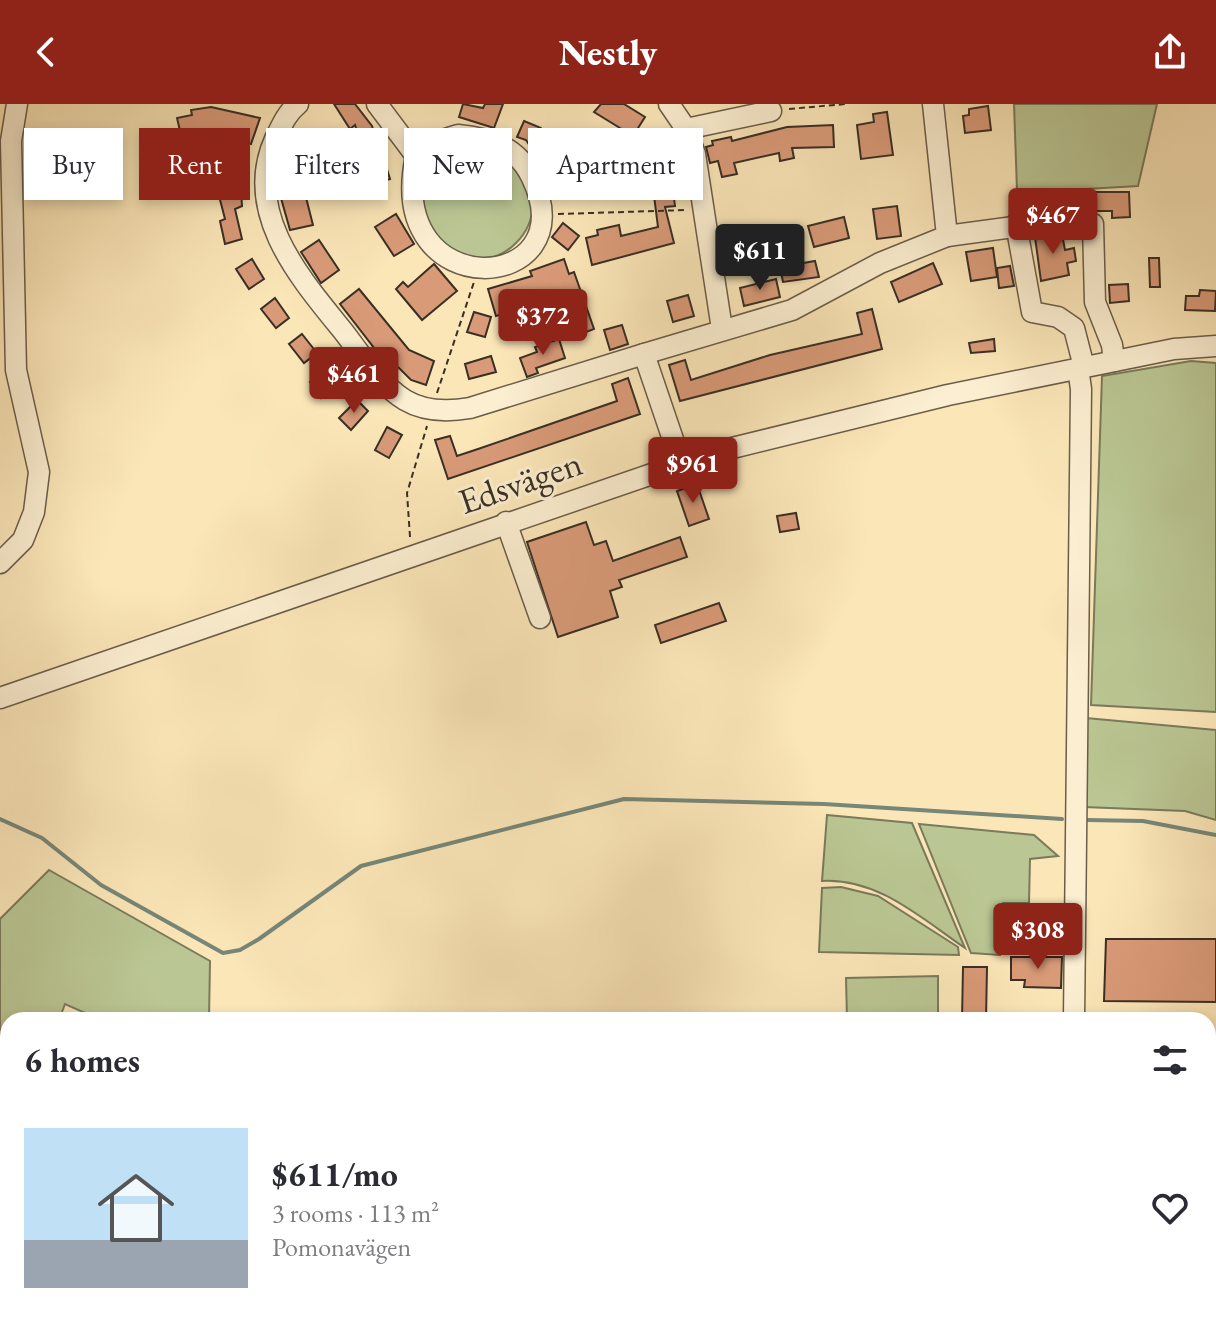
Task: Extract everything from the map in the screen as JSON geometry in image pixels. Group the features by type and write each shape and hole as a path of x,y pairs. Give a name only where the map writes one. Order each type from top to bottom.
{"street":[{"path":"0,563 23,540 34,512 39,472 16,370 7,259 12,113 17,104"},
{"path":"377,104 404,140"},
{"path":"669,104 685,128"},
{"path":"933,104 947,236"},
{"path":"285,107 264,180 277,238 312,293 376,373 405,400 446,412 470,408 792,310 880,263 947,236 1016,224 1042,223"},
{"path":"691,128 771,111"},
{"path":"412,200 412,210 423,233 438,250 459,263 479,269 497,269 514,263 531,248 539,233 541,215 538,190 526,165 512,151"},
{"path":"703,198 722,329"},
{"path":"1016,224 1029,306 1032,312 1058,317 1074,328 1081,367 1074,1012"},
{"path":"1093,224 1095,302 1112,345 1114,361"},
{"name":"Edsvägen","path":"0,698 681,463 793,431 1081,367 1174,349 1216,346"},
{"path":"644,354 681,463"},
{"path":"506,522 540,618"}],"path":[{"path":"771,111 846,104"},
{"path":"541,215 706,210"},
{"path":"411,556 407,493 479,269"}],"green space":[{"path":"1014,104 1157,104 1138,186 1086,189 1034,219 1018,219"},
{"path":"512,158 528,180 528,200 533,200 528,224 516,243 497,255 475,260 453,255 434,243 422,224 417,202 512,200"},
{"path":"1191,361 1216,363 1216,712 1091,705 1102,376"},
{"path":"1086,718 1216,730 1216,820 1185,811 1084,807"},
{"path":"827,815 912,823 965,948 880,893 862,886 822,881"},
{"path":"919,824 1034,835 1058,856 1030,859 1029,903 1003,903 1000,955 971,953"},
{"path":"49,870 210,961 209,1012 83,1012 65,1004 62,1012 0,1012 0,919"},
{"path":"841,887 878,896 958,947 959,955 819,952 822,888"},
{"path":"938,976 938,1012 847,1012 846,978"}],"building":[{"path":"334,104 355,104 373,128 356,128 355,125 349,128"},
{"path":"463,104 483,108 485,104 503,104 494,128 459,117"},
{"path":"601,104 624,104 645,117 638,128 620,128 594,112"},
{"path":"988,106 991,130 965,133 963,116 969,115 969,109"},
{"path":"211,107 260,118 251,144 250,128 179,128 177,118 192,115 191,110"},
{"path":"887,112 893,155 861,159 857,125 874,122 873,114"},
{"path":"524,121 541,128 528,128 528,143 517,137"},
{"path":"833,125 834,147 792,148 794,158 780,161 779,153 734,163 737,174 722,177 718,161 710,163 706,147 713,145 712,141 731,137 732,141 787,127"},
{"path":"1086,192 1129,192 1130,217 1112,218 1112,211 1087,211"},
{"path":"220,200 242,200 242,206 235,209 242,239 225,244 220,221 225,219"},
{"path":"282,200 307,200 313,225 290,230"},
{"path":"655,200 674,200 675,206 665,207 674,243 592,265 586,238 598,235 597,230 619,225 621,236 658,227"},
{"path":"897,206 901,236 877,239 873,209"},
{"path":"396,214 414,244 394,256 375,227"},
{"path":"844,217 849,238 814,247 808,226"},
{"path":"563,223 579,236 568,250 552,237"},
{"path":"1061,229 1065,250 1074,248 1076,261 1067,263 1069,275 1041,281 1035,237"},
{"path":"319,240 339,270 321,283 301,252"},
{"path":"993,248 997,277 971,281 966,252"},
{"path":"1149,258 1159,258 1160,287 1150,287"},
{"path":"252,259 264,279 249,289 236,269"},
{"path":"564,259 569,274 574,272 594,329 581,334 569,301 544,310 538,294 513,302 516,310 496,316 488,289 532,276 530,271"},
{"path":"815,261 819,277 783,282 780,267"},
{"path":"933,263 942,284 899,302 891,282"},
{"path":"434,264 457,291 422,320 396,289 403,282 408,287"},
{"path":"1010,266 1014,286 999,288 997,268"},
{"path":"776,279 780,297 744,306 740,288"},
{"path":"1128,284 1129,301 1110,303 1109,285"},
{"path":"359,289 409,350 434,361 426,385 411,380 386,355 382,358 340,304"},
{"path":"1200,290 1216,291 1215,311 1185,310 1186,296 1199,296"},
{"path":"688,295 694,316 673,322 667,301"},
{"path":"275,298 289,318 276,328 261,309"},
{"path":"872,309 882,349 680,401 669,365 685,360 691,380 770,355 862,334 857,313"},
{"path":"474,312 491,317 485,337 467,332"},
{"path":"622,325 628,344 610,350 604,330"},
{"path":"302,334 317,353 304,363 289,344"},
{"path":"559,339 565,358 536,368 538,373 527,377 520,358 537,352 535,347"},
{"path":"994,339 995,351 971,353 969,343"},
{"path":"491,356 496,372 469,379 465,364"},
{"path":"331,368 342,383 321,398 310,382"},
{"path":"628,378 640,414 448,479 435,440 450,436 457,456 617,401 612,384"},
{"path":"357,400 368,411 351,430 339,418"},
{"path":"387,427 402,435 389,458 375,450"},
{"path":"697,484 709,519 689,526 677,491"},
{"path":"796,513 799,529 780,532 777,516"},
{"path":"586,522 594,545 606,541 613,561 680,537 687,557 619,580 622,587 610,591 618,617 558,637 527,542"},
{"path":"719,603 726,621 661,643 655,625"},
{"path":"1106,939 1216,939 1216,1002 1104,1001"},
{"path":"1011,957 1062,957 1061,988 1024,987 1025,980 1011,980"},
{"path":"963,967 987,967 986,1012 962,1012"}],"waterway":[{"path":"0,819 42,838 101,885 223,953 240,950 259,939 361,866 624,799 824,804 1062,819"},
{"path":"1087,820 1143,821 1216,835"}]}
